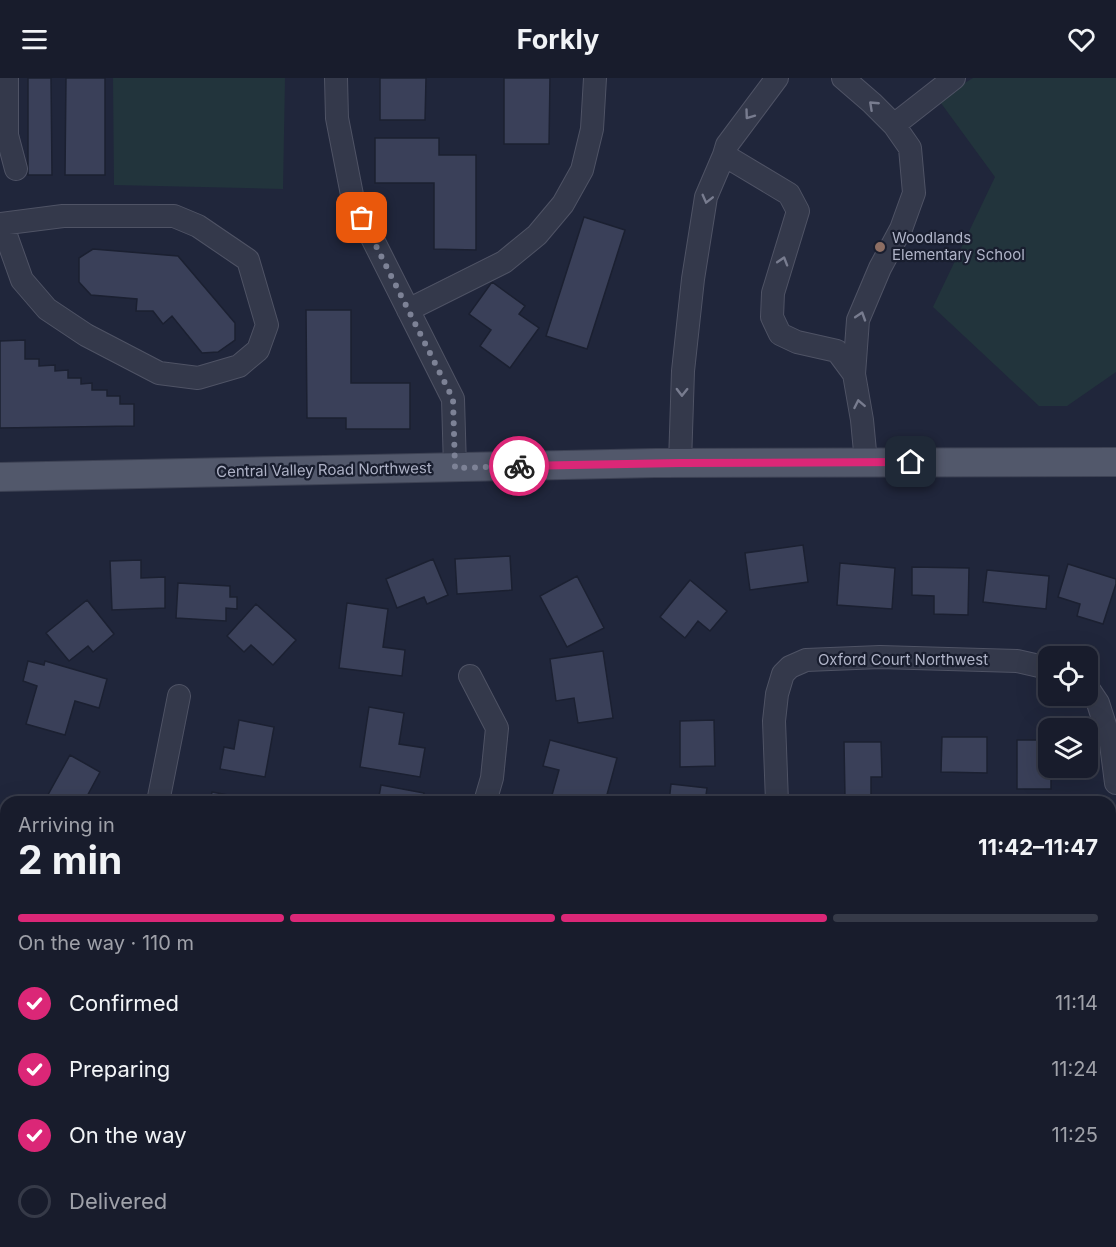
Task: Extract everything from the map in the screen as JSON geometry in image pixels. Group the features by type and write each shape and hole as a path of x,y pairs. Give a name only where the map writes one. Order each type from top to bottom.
{"main road":[{"name":"Central Valley Road Northwest","path":"0,477 680,463 1116,462"}],"street":[{"path":"7,78 7,135 16,169"},
{"path":"336,78 337,118 353,200 453,399 455,468"},
{"path":"408,310 504,262 537,235 563,204 582,170 592,129 596,78"},
{"path":"680,463 683,371 693,279 706,197 727,146 777,78"},
{"path":"843,78 894,125 910,148 914,193 902,229 880,267 858,320 854,374 866,462"},
{"path":"894,125 954,78"},
{"path":"724,155 789,194 798,211 773,292 772,317 780,334 797,342 837,351 854,374"},
{"path":"63,216 174,216 198,226 248,260 267,325 258,350 239,366 198,378 159,373 86,335 47,309 22,280 1,224 63,216"},
{"name":"Oxford Court Northwest","path":"777,796 774,721 777,694 783,674 790,667 806,660 880,657 1017,661 1038,666"},
{"path":"470,676 497,728 492,778 487,796"},
{"path":"159,796 179,696"},
{"path":"1098,703 1111,744 1116,783"}],"shaded area":[{"path":"113,78 285,78 283,189 114,185"},
{"path":"973,78 1116,78 1116,372 1067,406 1039,406 933,307 995,177 938,99"}],"building":[{"path":"28,78 51,78 52,175 28,175"},
{"path":"66,78 105,78 105,175 65,175"},
{"path":"380,78 426,78 425,120 380,120"},
{"path":"504,78 550,78 549,144 504,144"},
{"path":"375,138 439,138 439,155 476,155 476,250 434,249 434,183 375,183"},
{"path":"584,217 625,230 587,349 546,336"},
{"path":"93,249 178,256 235,323 235,340 218,352 202,353 172,316 163,324 153,311 136,311 137,299 91,295 79,282 79,258"},
{"path":"492,282 525,306 519,314 539,328 510,368 480,346 491,330 469,314"},
{"path":"306,310 351,310 351,383 410,383 410,429 346,429 346,418 307,418"},
{"path":"25,340 25,359 39,359 39,366 55,365 55,371 68,370 68,378 81,378 81,384 92,383 92,390 107,390 107,396 120,396 120,404 134,404 134,426 0,428 0,341"},
{"path":"803,545 808,582 750,590 745,553"},
{"path":"510,556 512,590 457,594 455,559"},
{"path":"433,559 448,595 427,604 424,597 397,608 386,579"},
{"path":"141,560 141,578 165,577 165,608 112,610 110,561"},
{"path":"840,563 895,568 892,609 837,605"},
{"path":"1068,564 1116,579 1103,624 1077,616 1080,604 1058,597"},
{"path":"912,567 969,568 968,615 934,614 934,596 912,595"},
{"path":"987,570 1049,576 1046,609 983,602"},
{"path":"577,576 604,628 567,647 540,596"},
{"path":"690,580 727,611 710,631 698,621 685,638 660,617"},
{"path":"178,583 230,586 230,597 237,597 237,609 226,608 226,621 176,618"},
{"path":"87,600 114,634 93,652 88,646 69,661 46,633"},
{"path":"347,603 388,609 383,647 405,650 402,676 339,668"},
{"path":"256,604 296,640 273,665 251,645 244,652 227,636"},
{"path":"603,651 613,718 578,723 574,698 556,701 550,659"},
{"path":"28,661 44,665 45,661 107,679 99,708 75,701 65,735 26,724 37,686 23,681"},
{"path":"369,707 404,713 399,744 425,748 420,777 360,767"},
{"path":"239,720 274,727 265,777 220,769 224,747 234,749"},
{"path":"714,720 715,766 680,767 680,721"},
{"path":"942,737 987,737 987,773 941,772"},
{"path":"550,740 617,758 607,796 552,796 559,770 543,766"},
{"path":"1017,740 1038,740 1038,778 1051,778 1051,789 1017,789"},
{"path":"844,742 881,742 882,777 871,777 871,796 845,796"},
{"path":"70,755 100,772 87,796 47,796"},
{"path":"671,784 707,788 706,796 670,796"},
{"path":"381,785 424,793 423,796 379,796"},
{"path":"212,792 234,796 211,796"}],"way so far":[{"path":"362,218 453,399 455,468 519,466"}],"place":[{"name":"Woodlands Elementary School","path":"880,247"}],"route":[{"path":"519,466 911,462"}]}
